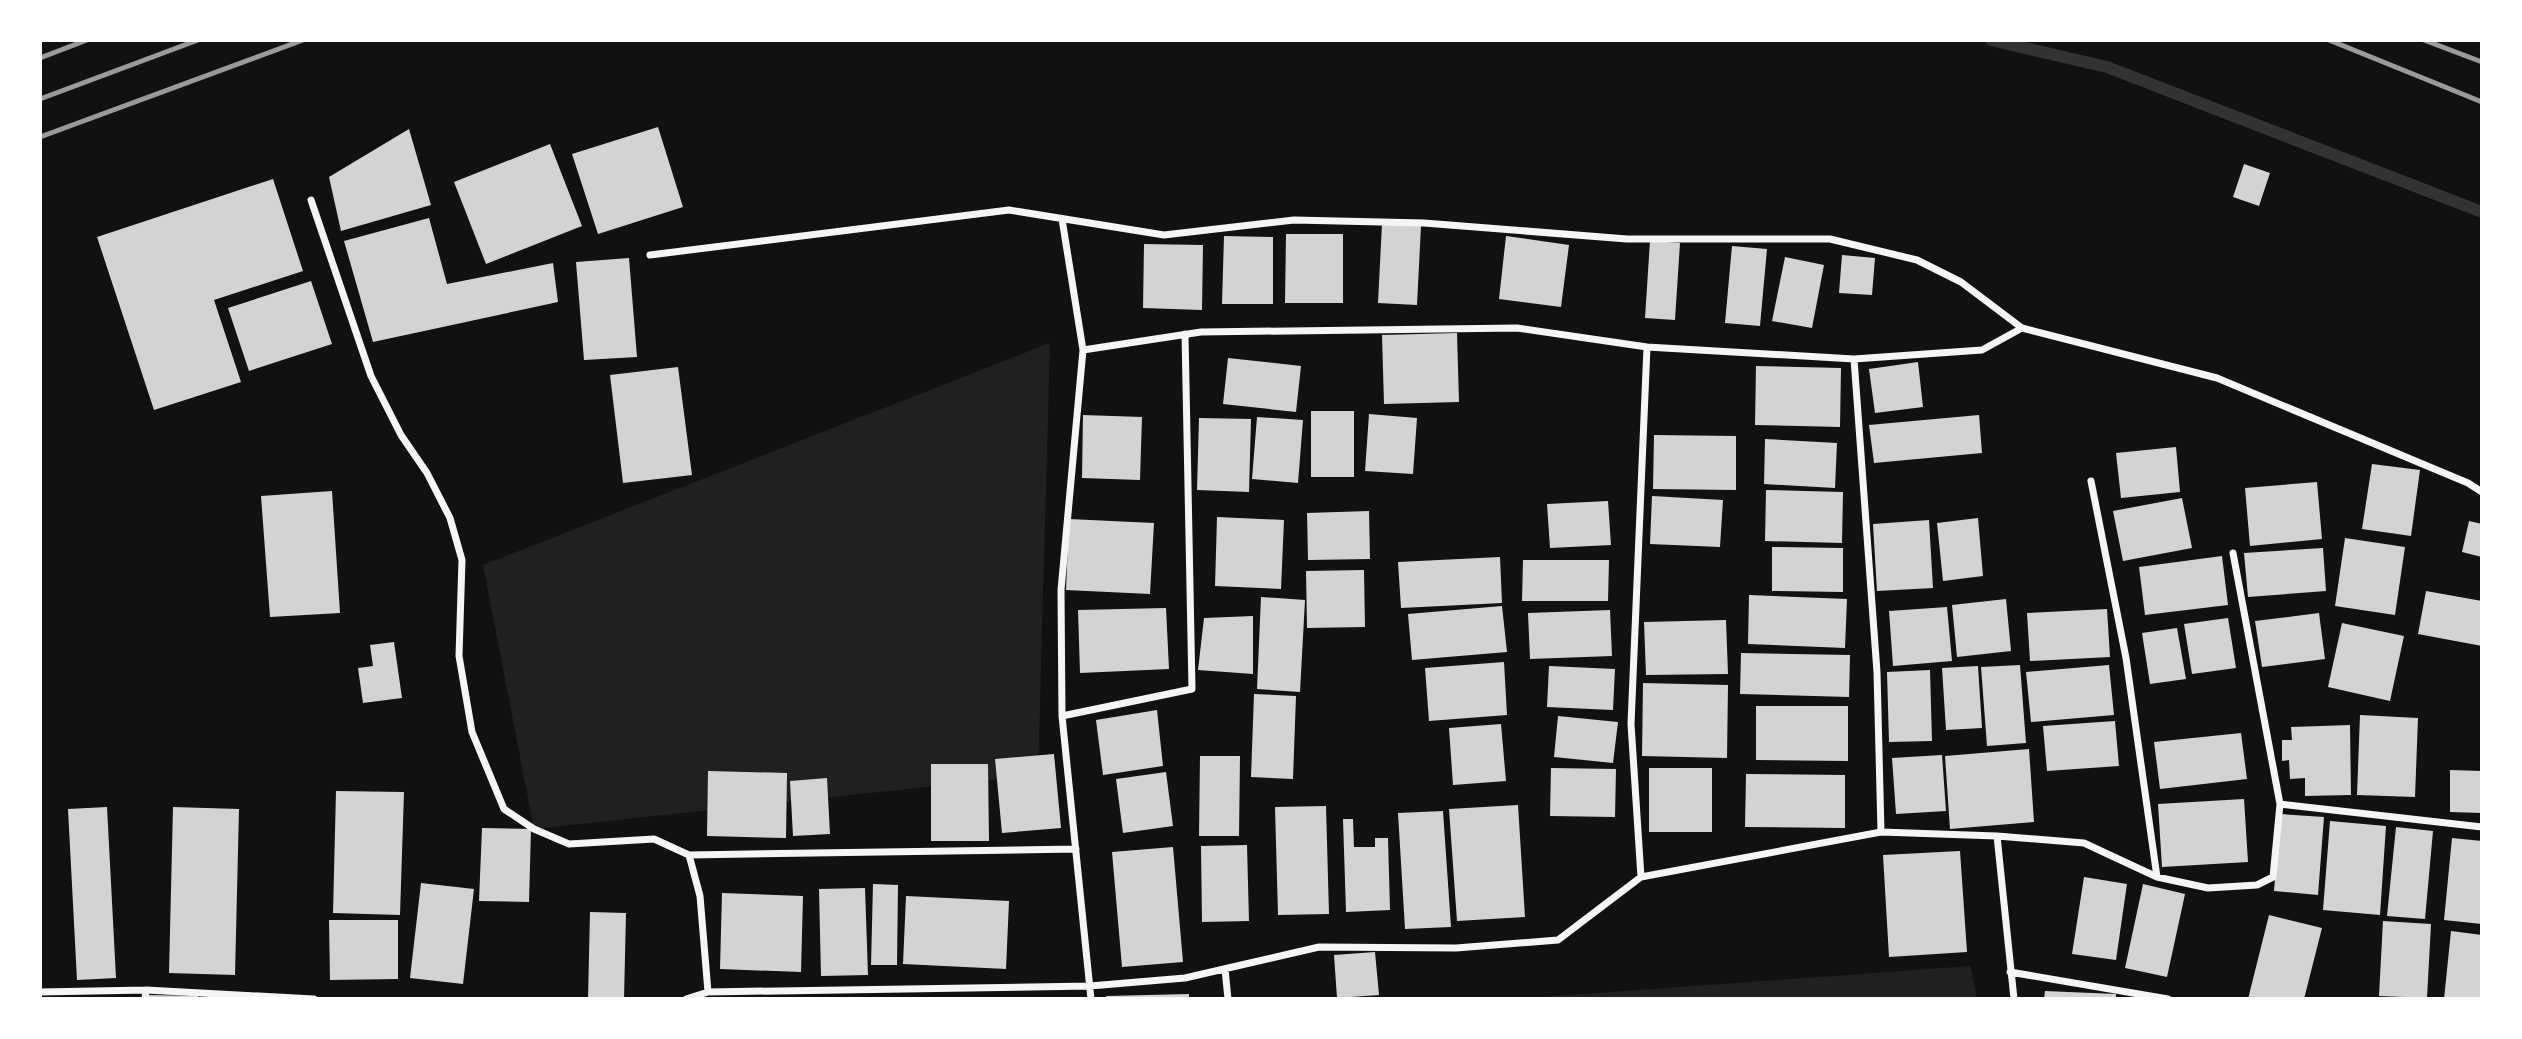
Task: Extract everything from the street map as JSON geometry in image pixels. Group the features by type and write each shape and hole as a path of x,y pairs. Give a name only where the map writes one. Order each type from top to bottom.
{"street":[{"path":"311,200 371,376 401,435 427,473 450,518 462,560 459,656 472,732 504,809 534,829 569,844 654,839 689,855 1076,849"},
{"path":"650,256 1009,210 1164,235 1294,220 1424,223 1627,239 1830,239 1917,260 1961,282 2022,328 2217,378 2468,483 2482,492"},
{"path":"1062,219 1083,350 1061,590 1062,716 1091,999"},
{"path":"1083,350 1185,334 1517,328 1647,347 1854,359 1982,350 2022,328"},
{"path":"1062,716 1192,689 1185,334"},
{"path":"1641,877 1631,724 1647,347"},
{"path":"1854,359 1877,672 1881,832"},
{"path":"2091,481 2126,658 2157,877"},
{"path":"686,999 708,992 1090,986 1185,978 1319,947 1457,948 1558,940 1641,877 1881,832 1997,836 2084,843 2157,877 2208,888 2257,885 2273,877 2280,804 2233,554"},
{"path":"2280,804 2482,827"},
{"path":"1997,836 2014,999"},
{"path":"689,855 701,896 708,992"},
{"path":"1225,969 1228,999"},
{"path":"2010,972 2168,999"},
{"path":"849,990 849,999"},
{"path":"40,992 314,999"}],"shaded area":[{"path":"1050,343 1038,775 534,829 483,565"},
{"path":"1970,966 1977,999 1515,999"}],"building":[{"path":"658,127 683,207 598,234 572,154"},
{"path":"409,129 431,205 341,231 329,177"},
{"path":"550,144 582,226 486,264 454,182"},
{"path":"2244,164 2270,173 2259,206 2233,197"},
{"path":"273,179 303,271 214,300 241,382 154,410 97,237"},
{"path":"429,218 447,284 553,263 558,302 373,342 344,241"},
{"path":"1382,224 1421,226 1417,305 1378,303"},
{"path":"1286,234 1343,234 1343,303 1285,303"},
{"path":"1224,236 1273,237 1273,304 1222,304"},
{"path":"1506,236 1569,245 1561,307 1499,299"},
{"path":"1650,241 1680,243 1675,320 1645,318"},
{"path":"1144,244 1203,245 1202,310 1143,308"},
{"path":"1732,246 1767,249 1760,326 1725,323"},
{"path":"1842,255 1875,258 1872,295 1839,293"},
{"path":"1785,257 1824,265 1812,328 1772,321"},
{"path":"629,258 637,357 584,360 576,262"},
{"path":"311,281 332,344 249,371 228,308"},
{"path":"1457,333 1459,402 1384,404 1382,335"},
{"path":"1228,358 1301,366 1296,412 1223,404"},
{"path":"1918,362 1923,407 1875,413 1869,369"},
{"path":"1756,366 1841,368 1840,427 1755,425"},
{"path":"678,367 692,475 623,483 610,375"},
{"path":"1311,411 1354,411 1354,477 1311,477"},
{"path":"1369,414 1417,418 1413,474 1365,471"},
{"path":"1083,415 1142,417 1140,480 1082,478"},
{"path":"1979,415 1982,453 1874,463 1869,425"},
{"path":"1257,417 1303,420 1298,483 1252,479"},
{"path":"1199,418 1251,419 1249,492 1197,490"},
{"path":"1654,435 1736,436 1736,490 1653,489"},
{"path":"1765,439 1837,443 1835,488 1764,484"},
{"path":"2176,447 2180,492 2121,498 2116,453"},
{"path":"2372,464 2420,470 2411,536 2362,529"},
{"path":"2317,482 2322,539 2250,546 2245,488"},
{"path":"1766,490 1843,492 1842,543 1765,541"},
{"path":"332,491 340,613 270,617 261,496"},
{"path":"1652,496 1723,500 1720,547 1650,544"},
{"path":"2182,498 2192,548 2123,561 2113,511"},
{"path":"1608,501 1611,545 1550,548 1547,504"},
{"path":"1369,511 1370,559 1308,560 1307,513"},
{"path":"1217,517 1284,520 1281,589 1215,586"},
{"path":"1978,518 1983,576 1943,581 1937,523"},
{"path":"1069,519 1154,523 1150,594 1066,590"},
{"path":"1929,520 1933,588 1877,591 1873,524"},
{"path":"2469,521 2482,524 2482,557 2462,552"},
{"path":"2345,538 2405,547 2395,615 2335,606"},
{"path":"1772,547 1843,548 1843,592 1772,591"},
{"path":"2323,548 2326,591 2248,597 2244,553"},
{"path":"2222,556 2228,605 2145,615 2139,567"},
{"path":"1500,557 1502,603 1401,608 1398,562"},
{"path":"1523,560 1609,560 1608,601 1522,601"},
{"path":"1364,570 1365,627 1307,628 1306,571"},
{"path":"2426,591 2482,601 2482,646 2418,634"},
{"path":"1749,595 1847,599 1845,648 1748,644"},
{"path":"1261,597 1305,600 1300,692 1257,689"},
{"path":"2006,599 2011,651 1957,657 1952,605"},
{"path":"1502,606 1507,652 1412,660 1408,614"},
{"path":"1947,607 1952,661 1893,666 1889,611"},
{"path":"1166,608 1169,669 1080,673 1078,610"},
{"path":"2107,609 2110,657 2030,661 2027,613"},
{"path":"1610,610 1612,656 1530,659 1528,613"},
{"path":"2319,613 2325,659 2262,667 2255,621"},
{"path":"1253,616 1253,674 1198,670 1204,618"},
{"path":"2228,618 2236,668 2192,674 2184,624"},
{"path":"1726,620 1728,674 1646,675 1644,622"},
{"path":"2342,623 2404,636 2390,701 2328,687"},
{"path":"2177,628 2186,679 2150,684 2142,633"},
{"path":"394,642 402,698 363,703 358,668 373,666 370,645"},
{"path":"1741,653 1850,655 1849,697 1740,694"},
{"path":"1504,662 1507,715 1429,721 1425,668"},
{"path":"2020,665 2026,743 1987,746 1981,667"},
{"path":"2109,665 2114,715 2031,722 2026,672"},
{"path":"1549,666 1615,669 1613,710 1547,707"},
{"path":"1978,666 1982,728 1946,730 1942,668"},
{"path":"1930,670 1932,741 1889,742 1887,672"},
{"path":"1643,683 1728,685 1727,758 1642,756"},
{"path":"1254,694 1296,696 1293,779 1251,777"},
{"path":"1756,706 1848,706 1848,761 1756,760"},
{"path":"1157,710 1163,766 1103,775 1096,720"},
{"path":"2360,715 2418,718 2415,797 2357,795"},
{"path":"1558,716 1618,722 1613,763 1554,757"},
{"path":"2115,721 2119,766 2047,771 2043,726"},
{"path":"1501,724 1506,781 1453,785 1449,728"},
{"path":"2350,725 2351,795 2305,796 2305,778 2290,779 2289,760 2282,761 2282,740 2292,740 2291,727"},
{"path":"2241,733 2247,779 2160,789 2154,742"},
{"path":"2029,749 2034,822 1950,829 1945,756"},
{"path":"1054,754 1061,828 1002,833 995,759"},
{"path":"1942,755 1946,811 1896,814 1892,758"},
{"path":"1200,756 1240,756 1239,836 1199,836"},
{"path":"931,764 988,764 989,841 931,841"},
{"path":"1551,768 1616,769 1615,817 1550,816"},
{"path":"1649,768 1712,768 1712,832 1649,832"},
{"path":"2450,770 2482,771 2482,813 2450,812"},
{"path":"708,771 787,773 786,838 707,836"},
{"path":"1166,772 1173,826 1123,833 1116,779"},
{"path":"1746,774 1845,775 1845,828 1745,827"},
{"path":"827,778 830,834 793,836 790,781"},
{"path":"336,791 404,792 400,915 333,913"},
{"path":"2244,799 2248,862 2162,867 2158,804"},
{"path":"1518,805 1525,917 1457,921 1449,809"},
{"path":"1326,806 1329,914 1278,915 1275,807"},
{"path":"107,807 116,978 77,980 68,809"},
{"path":"173,807 239,809 235,975 169,973"},
{"path":"1443,811 1451,927 1405,929 1398,813"},
{"path":"2280,814 2324,817 2318,895 2274,891"},
{"path":"1343,819 1353,819 1354,847 1375,847 1375,838 1388,838 1390,910 1346,912"},
{"path":"2330,821 2386,826 2380,915 2323,910"},
{"path":"2396,827 2433,831 2425,919 2387,916"},
{"path":"482,828 531,829 529,902 479,901"},
{"path":"2452,838 2482,841 2482,924 2444,920"},
{"path":"1247,845 1249,921 1202,922 1201,846"},
{"path":"1173,847 1183,962 1122,967 1112,852"},
{"path":"1960,851 1967,952 1889,957 1883,855"},
{"path":"2084,877 2127,884 2116,960 2072,954"},
{"path":"421,883 474,889 463,984 410,978"},
{"path":"873,884 898,885 897,965 871,965"},
{"path":"2143,884 2185,894 2167,977 2125,968"},
{"path":"865,888 868,975 821,976 819,889"},
{"path":"722,893 803,896 801,972 720,969"},
{"path":"906,896 1009,901 1006,969 903,964"},
{"path":"590,912 626,913 624,999 588,999"},
{"path":"2269,915 2322,928 2304,999 2248,999"},
{"path":"329,920 398,920 398,979 330,980"},
{"path":"2383,921 2431,924 2427,998 2379,996"},
{"path":"2451,931 2482,935 2482,999 2444,999"},
{"path":"1375,952 1379,995 1337,998 1334,955"},
{"path":"2045,991 2116,994 2116,999 2044,999"},
{"path":"1189,994 1189,999 1106,999 1106,996"},
{"path":"148,995 198,996 198,999 148,999"}],"waterway":[{"path":"1991,40 2107,67 2482,212"}],"railway":[{"path":"40,58 87,40"},
{"path":"40,99 198,40"},
{"path":"40,137 303,40"},
{"path":"2329,40 2482,102"},
{"path":"2424,40 2482,62"}]}
